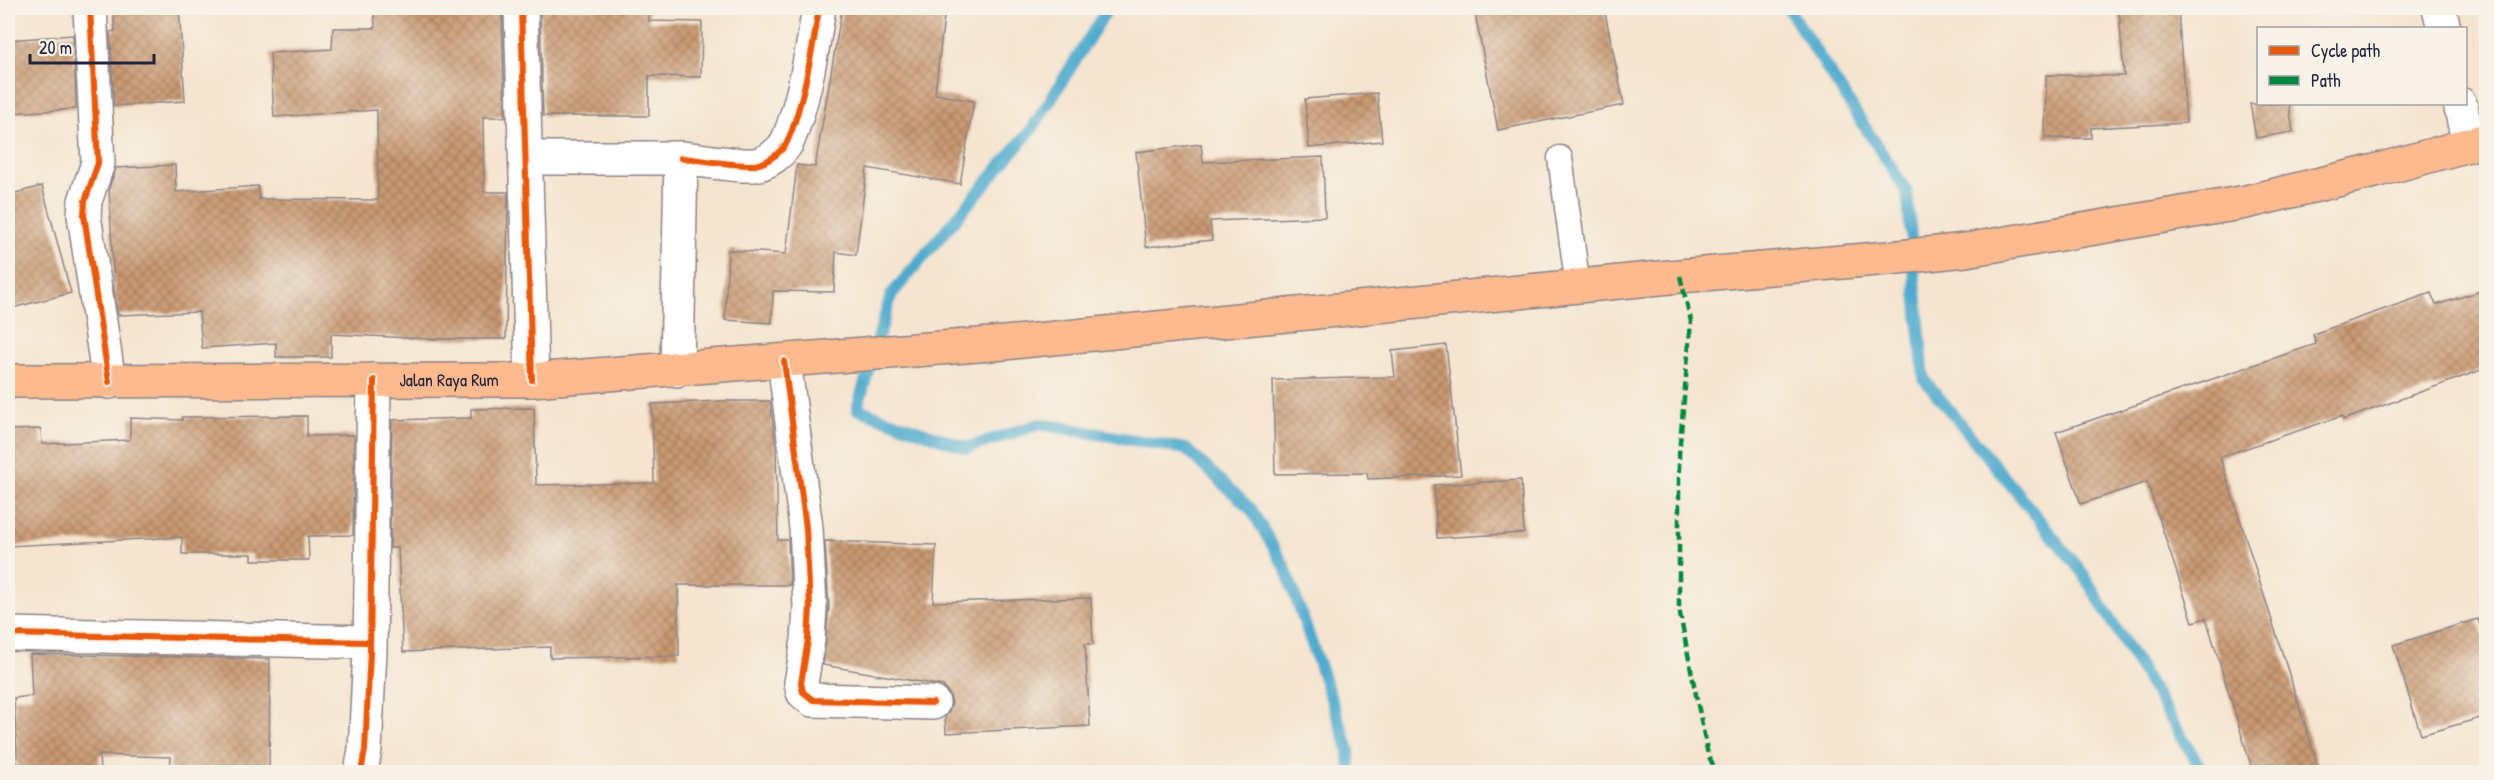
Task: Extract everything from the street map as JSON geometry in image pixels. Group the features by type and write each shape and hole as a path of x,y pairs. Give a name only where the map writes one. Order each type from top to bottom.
{"highway":[{"name":"Jalan Raya Rum","path":"8,381 532,380 1004,342 1888,258 1966,250 2246,202 2375,171 2478,142"}],"street":[{"path":"90,8 98,163 85,201 84,215 109,382"},
{"path":"521,8 532,380"},
{"path":"526,158 681,158 756,165 776,155 786,143 791,132 801,97 819,8"},
{"path":"2439,8 2444,27"},
{"path":"2460,105 2478,142"},
{"path":"677,370 681,158"},
{"path":"784,361 806,528 810,607 808,640 801,682 803,692 813,700 933,703"},
{"path":"361,772 365,750 369,642 374,380"},
{"path":"8,634 369,642"}],"lane":[{"path":"1560,158 1578,286"}],"building":[{"path":"113,8 179,8 185,101 114,106 110,32 115,31"},
{"path":"374,8 502,8 505,117 483,117 484,192 508,192 506,339 429,339 331,334 331,357 276,357 276,343 202,348 199,312 118,315 114,288 109,188 116,168 175,165 176,192 258,186 259,199 378,200 377,110 274,117 270,53 332,49 333,28 375,28"},
{"path":"540,8 649,8 649,21 702,22 701,77 649,76 649,116 543,116"},
{"path":"842,8 945,8 935,94 974,101 960,184 867,168 856,255 836,252 834,292 773,291 772,323 725,320 728,250 786,254 797,165 815,167"},
{"path":"1474,8 1604,8 1624,105 1498,130"},
{"path":"2178,8 2186,123 2091,128 2091,138 2045,138 2046,75 2124,76 2119,11"},
{"path":"73,35 76,109 12,113 8,40"},
{"path":"1377,93 1382,141 1309,148 1305,99"},
{"path":"2250,104 2289,105 2293,132 2256,138"},
{"path":"1201,144 1203,162 1323,157 1325,217 1210,221 1212,240 1146,247 1136,152"},
{"path":"42,186 71,293 8,309 8,195"},
{"path":"2487,289 2487,368 2343,420 2342,416 2220,457 2320,772 2253,772 2206,618 2193,622 2147,482 2081,504 2056,432 2316,344 2313,334 2431,293 2436,305"},
{"path":"1446,345 1461,475 1368,479 1367,473 1275,474 1273,380 1395,377 1392,351"},
{"path":"770,401 776,447 778,540 788,540 790,585 678,585 679,656 550,658 550,647 403,652 398,548 390,548 392,420 471,418 471,409 534,408 536,485 654,483 652,404"},
{"path":"307,416 307,436 354,435 353,535 308,536 309,560 252,560 252,554 182,554 182,537 8,546 8,430 41,429 42,444 130,440 130,418 182,420 182,417"},
{"path":"1521,480 1524,533 1437,538 1434,485"},
{"path":"825,541 936,545 933,602 1091,598 1093,644 1085,644 1090,726 946,733 945,717 952,703 950,695 943,686 823,665 829,608"},
{"path":"2478,619 2487,648 2487,716 2421,735 2393,645"},
{"path":"30,654 270,659 269,772 170,772 171,757 99,755 100,772 18,772 14,698 32,696"}],"waterway":[{"path":"1108,8 1032,129 891,295 857,409 967,448 1040,424 1186,449 1251,509 1285,567 1349,750 1350,772"},
{"path":"1788,8 1907,192 1924,379 2082,572 2203,772"}],"marked path":[{"path":"1680,276 1691,321 1679,454 1679,609 1708,755 1717,772"}],"cycle path":[{"path":"90,8 98,163 85,201 84,215 109,382"},
{"path":"521,8 532,380"},
{"path":"681,158 755,165 769,160 781,150 787,142 802,95 819,8"},
{"path":"784,361 806,528 810,607 808,640 801,683 803,692 813,700 933,703"},
{"path":"361,772 365,750 370,651 374,380"},
{"path":"8,634 369,642"}]}
